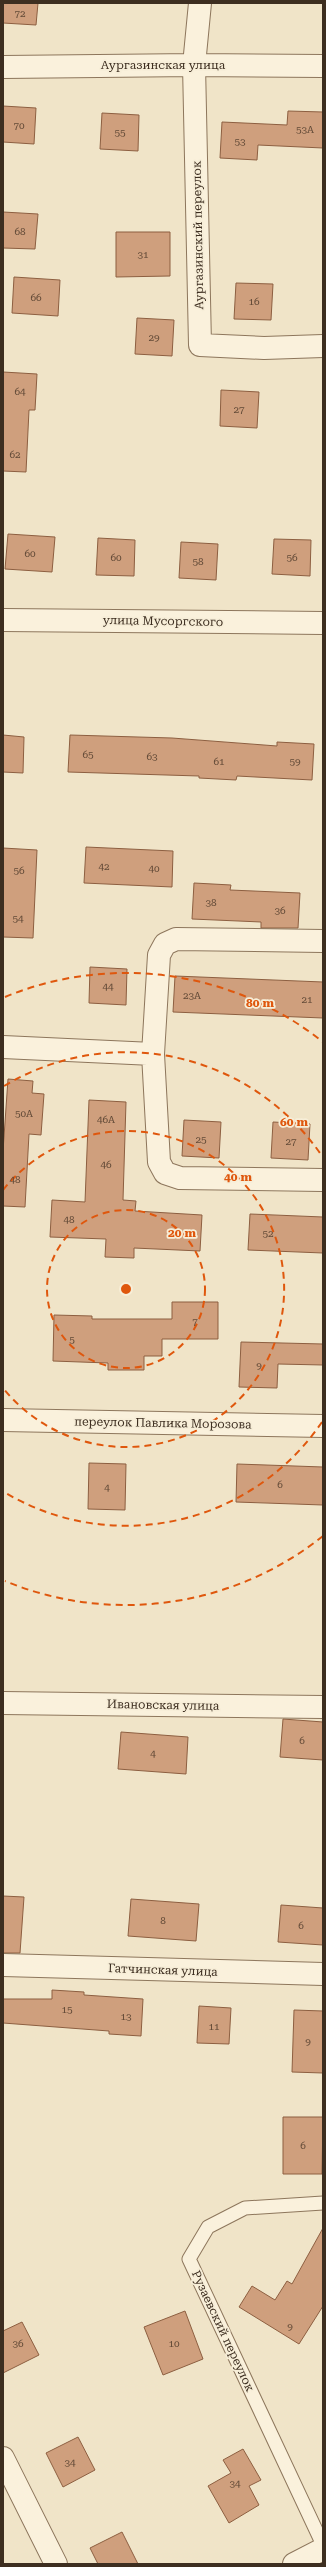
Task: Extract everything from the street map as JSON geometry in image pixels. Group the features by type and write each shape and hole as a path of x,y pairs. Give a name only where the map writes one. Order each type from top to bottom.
{"street":[{"name":"Аургазинский переулок","path":"200,3 194,65 200,345 264,348 323,346"},
{"name":"Аургазинская улица","path":"3,67 194,65 323,66"},
{"name":"улица Мусоргского","path":"3,620 323,623"},
{"path":"323,940 176,939 165,944 159,955 153,1054 159,1162 165,1173 180,1178 323,1180"},
{"path":"3,1047 153,1054"},
{"name":"переулок Павлика Морозова","path":"3,1420 323,1426"},
{"name":"Ивановская улица","path":"3,1703 323,1707"},
{"name":"Гатчинская улица","path":"3,1965 323,1974"},
{"path":"3,2458 56,2564"},
{"path":"294,2564 323,2549"}],"lane":[{"name":"Рузаевский переулок","path":"323,2202 245,2208 208,2227 189,2259 323,2545"}],"building":[{"path":"3,3 38,3 36,25 3,23"},
{"path":"3,106 36,108 34,144 3,142"},
{"path":"288,111 323,112 323,148 258,145 257,160 220,158 222,122 287,125"},
{"path":"102,113 139,115 138,151 100,149"},
{"path":"3,212 38,214 35,249 3,248"},
{"path":"116,232 170,232 170,276 116,277"},
{"path":"14,277 60,280 58,316 12,313"},
{"path":"236,283 273,284 271,320 234,319"},
{"path":"137,318 174,320 172,356 135,354"},
{"path":"3,372 37,374 35,410 29,410 26,472 3,471"},
{"path":"221,390 259,392 257,428 220,426"},
{"path":"8,534 55,537 52,572 5,569"},
{"path":"98,538 135,540 134,576 96,575"},
{"path":"274,539 311,540 310,576 272,574"},
{"path":"181,542 218,544 216,580 179,578"},
{"path":"3,735 24,737 23,773 3,772"},
{"path":"70,735 172,738 277,746 277,742 314,744 312,780 237,776 236,780 199,778 199,776 68,772"},
{"path":"86,847 173,851 172,887 84,883"},
{"path":"3,848 37,850 33,938 3,937"},
{"path":"194,883 231,885 230,890 300,893 298,928 261,928 261,922 192,919"},
{"path":"90,967 127,969 126,1005 89,1003"},
{"path":"175,976 323,982 323,1018 173,1012"},
{"path":"8,1079 33,1081 32,1093 44,1094 41,1135 29,1134 25,1207 3,1206 3,1151"},
{"path":"89,1100 126,1102 123,1200 136,1201 135,1211 202,1215 200,1251 134,1248 134,1258 105,1257 106,1239 50,1237 52,1200 85,1202"},
{"path":"184,1120 221,1122 219,1158 182,1156"},
{"path":"273,1122 310,1124 308,1160 271,1158"},
{"path":"250,1214 323,1217 323,1253 248,1250"},
{"path":"172,1302 218,1302 218,1339 162,1339 162,1356 144,1356 144,1370 108,1370 108,1363 53,1361 54,1315 92,1316 92,1319 172,1319"},
{"path":"241,1342 323,1344 323,1365 278,1364 277,1388 239,1387"},
{"path":"89,1463 126,1464 125,1510 88,1509"},
{"path":"237,1464 323,1467 323,1505 236,1502"},
{"path":"283,1719 323,1722 323,1760 280,1757"},
{"path":"121,1732 188,1737 186,1774 118,1769"},
{"path":"3,1896 24,1897 20,1953 3,1953"},
{"path":"131,1899 199,1904 196,1941 128,1936"},
{"path":"281,1905 323,1908 323,1945 278,1942"},
{"path":"52,1990 84,1992 84,1995 143,1999 141,2036 109,2034 109,2031 3,2023 3,1999 52,1999"},
{"path":"199,2006 231,2008 229,2044 197,2043"},
{"path":"294,2010 323,2011 323,2073 292,2072"},
{"path":"283,2117 323,2117 322,2174 283,2174"},
{"path":"323,2228 323,2306 299,2344 239,2307 252,2286 275,2300 287,2281 292,2284"},
{"path":"185,2311 203,2359 163,2375 144,2327"},
{"path":"22,2322 39,2355 3,2373 3,2331"},
{"path":"78,2437 95,2470 63,2487 46,2453"},
{"path":"243,2449 261,2480 249,2486 259,2505 229,2523 208,2486 231,2473 223,2460"},
{"path":"122,2532 138,2564 98,2564 90,2548"}]}
